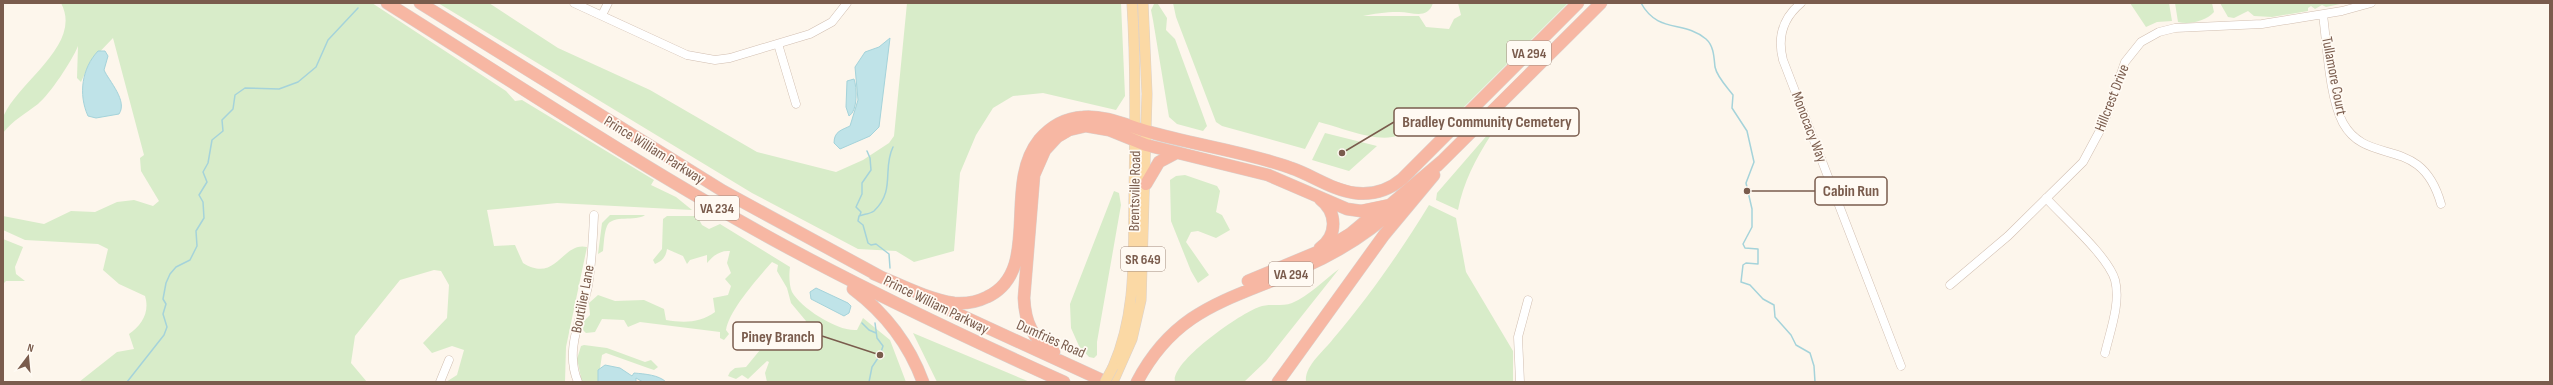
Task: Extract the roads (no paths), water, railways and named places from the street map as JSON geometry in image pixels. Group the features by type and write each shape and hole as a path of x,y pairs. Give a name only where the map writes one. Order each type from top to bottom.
{"highway":[{"name":"Prince William Parkway","path":"387,3 706,202 812,261 934,323 1064,382"},
{"name":"Prince William Parkway","path":"420,3 723,191 874,274"},
{"name":"VA 294","path":"1141,136 1264,159 1347,192 1370,193 1388,188 1402,179 1578,3"},
{"name":"VA 294","path":"1135,380 1155,352 1191,319 1224,299 1282,278 1340,250 1390,214 1601,3"},
{"path":"1135,380 1162,337 1200,305 1223,292 1310,256 1343,239 1381,208 1472,118 1480,102"},
{"path":"874,274 932,297 953,302 978,301 991,295 1007,281 1016,263 1024,168 1030,153 1044,134 1062,122 1084,116 1100,117 1141,136"},
{"path":"1107,382 1047,348 1034,335 1028,325 1024,298 1032,188 1034,175 1044,150 1057,137 1069,130 1086,126 1141,136"},
{"name":"VA 294","path":"1141,136 1176,153 1268,175 1351,210 1366,211 1381,208 1397,200 1442,161"},
{"path":"1278,382 1384,235 1463,140"},
{"path":"1146,184 1159,162 1176,153"},
{"path":"1310,192 1328,208 1334,225 1326,243 1310,256"},
{"path":"812,261 878,309 906,346 923,382"},
{"name":"Dumfries Road","path":"874,274 1107,382"}],"main road":[{"path":"1132,3 1141,136"},
{"path":"1141,136 1143,3"},
{"name":"Brentsville Road","path":"1107,382 1116,369 1133,335 1141,300 1146,184 1141,136"},
{"name":"Brentsville Road","path":"1113,382 1132,304 1141,136"}],"street":[{"path":"574,3 688,55 701,59 730,58 822,29 839,15 847,3"},
{"path":"602,15 608,3"},
{"name":"Monocacy Way","path":"1801,3 1790,14 1782,30 1780,39 1783,60 1901,366"},
{"name":"Hillcrest Drive","path":"1950,285 2005,239 2089,153 2104,123 2125,62 2141,42 2159,32 2175,28 2262,24 2322,15 2371,3"},
{"name":"Tullamore Court","path":"2322,15 2334,90 2343,123 2364,143 2405,156 2419,165 2431,181 2440,204"},
{"path":"778,44 796,104"},
{"path":"2046,198 2103,259 2115,281 2116,300 2105,353"},
{"name":"Boutilier Lane","path":"578,382 572,360 575,335 588,283 594,215"},
{"path":"1520,382 1518,337 1528,300"},
{"path":"440,382 449,360"}],"water":[{"path":"890,38 879,127 870,136 840,149 834,143 835,136 837,133 850,126 858,100 855,67 865,52 879,47"},
{"path":"98,51 105,51 108,56 104,70 120,97 121,109 119,114 96,118 88,116 85,108 83,99 83,82 88,65"},
{"path":"854,79 856,87 855,104 852,113 849,116 846,107 847,81"},
{"path":"816,288 848,303 851,306 849,313 844,316 811,299 810,292"},
{"path":"605,365 620,368 632,376 634,373 647,374 656,376 666,382 643,382 636,378 636,382 598,382 598,370"}],"waterway":[{"path":"1641,3 1648,13 1655,19 1663,23 1698,33 1711,45 1716,71 1722,82 1733,95 1732,108 1747,131 1754,162 1746,183 1752,209 1752,227 1743,244 1745,248 1758,249 1758,264 1746,263 1743,265 1741,282 1750,285 1763,299 1774,305 1775,317 1791,335 1796,345 1810,353 1814,366 1815,382"},
{"path":"127,382 164,335 167,327 163,314 166,304 163,299 166,283 170,274 176,267 190,260 197,246 196,231 204,218 203,202 199,195 207,182 203,172 208,163 212,140 223,131 222,120 233,109 235,95 245,88 279,89 298,82 316,67 328,40 358,8"},
{"path":"890,268 889,254 876,244 871,245 868,243 863,225 858,221 859,216 874,211 881,203 885,195 887,187 888,163 893,147"},
{"path":"860,215 861,212 856,207 862,194 862,183 871,170 870,158 867,151"},
{"path":"862,323 869,330 876,333"},
{"path":"869,382 872,367 880,355 883,346 877,338 875,323"}],"place":[{"name":"Bradley Community Cemetery","path":"1342,153"},
{"name":"Cabin Run","path":"1747,191"},
{"name":"Piney Branch","path":"880,355"}]}
